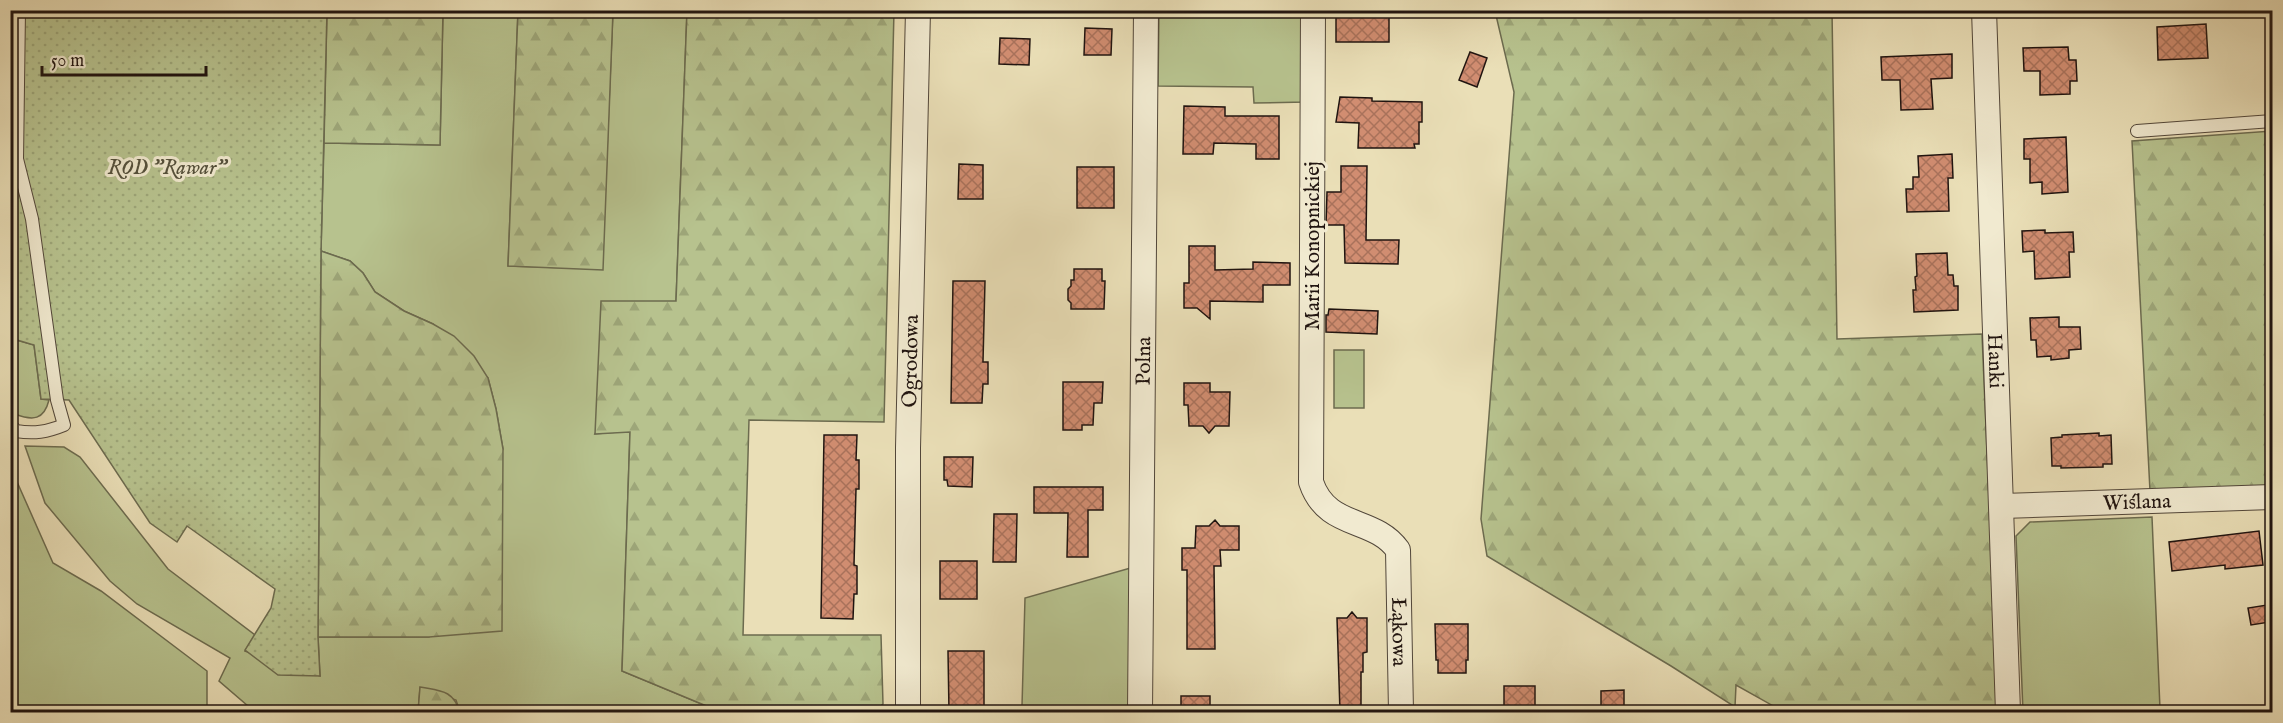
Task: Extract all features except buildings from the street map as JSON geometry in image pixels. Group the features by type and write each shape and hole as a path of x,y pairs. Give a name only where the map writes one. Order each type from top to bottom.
{"street":[{"name":"Ogrodowa","path":"908,712 908,448 918,10"},
{"name":"Polna","path":"1140,712 1146,10"},
{"name":"Marii Konopnickiej","path":"1313,10 1311,482 1320,502 1328,510 1378,533 1394,544 1398,550"},
{"name":"Hanki","path":"1984,10 2007,712"},
{"name":"Wiślana","path":"2002,506 2272,497"},
{"name":"Łąkowa","path":"1398,550 1401,712"}],"lane":[{"path":"10,424 16,431 32,433 47,432 64,425 57,400 32,219 17,159 19,10"},
{"path":"2137,131 2272,121"}],"green space":[{"name":"ROD \"Rawar\"","path":"10,11 327,11 321,251 318,637 320,676 278,675 245,650 271,608 275,589 187,526 177,542 150,523 69,400 41,399 34,345 17,340 11,330"},
{"path":"327,11 443,11 440,145 324,143"},
{"path":"443,11 518,11 508,266 602,269 613,11 687,11 676,301 595,434 630,431 622,671 721,712 460,712 456,700 420,688 418,712 255,712 219,681 230,658 137,604 110,581 45,503 25,446 64,447 80,457 168,569 255,635 245,651 320,676 318,637 429,637 503,449 488,378 433,324 404,311 375,292 363,273 350,261 321,251 324,143 440,145"},
{"path":"518,11 613,11 603,270 508,266"},
{"path":"687,11 894,11 884,422 749,420 743,635 881,635 883,704 874,712 721,712 622,671 630,432 595,434 601,301 676,301"},
{"path":"1159,11 1305,11 1306,102 1254,103 1253,87 1158,86"},
{"path":"1495,11 1832,11 1837,339 1982,334 1998,712 1784,712 1736,685 1735,707 1487,556 1481,519 1514,92"},
{"path":"2272,131 2272,488 2150,491 2132,141"},
{"path":"321,251 350,261 363,273 375,292 404,311 454,336 474,356 488,378 503,449 502,631 429,637 318,637"},
{"path":"10,330 17,340 34,345 41,399 49,400 44,412 37,417 27,418 15,414 11,405"},
{"path":"1334,350 1364,350 1364,408 1334,408"},
{"path":"10,466 53,563 101,591 207,671 207,712 11,712"},
{"path":"2152,517 2160,709 2023,712 2016,536 2030,522"},
{"path":"1134,567 1134,707 1022,706 1025,598"},
{"path":"420,687 450,695 460,712 418,712"}]}
